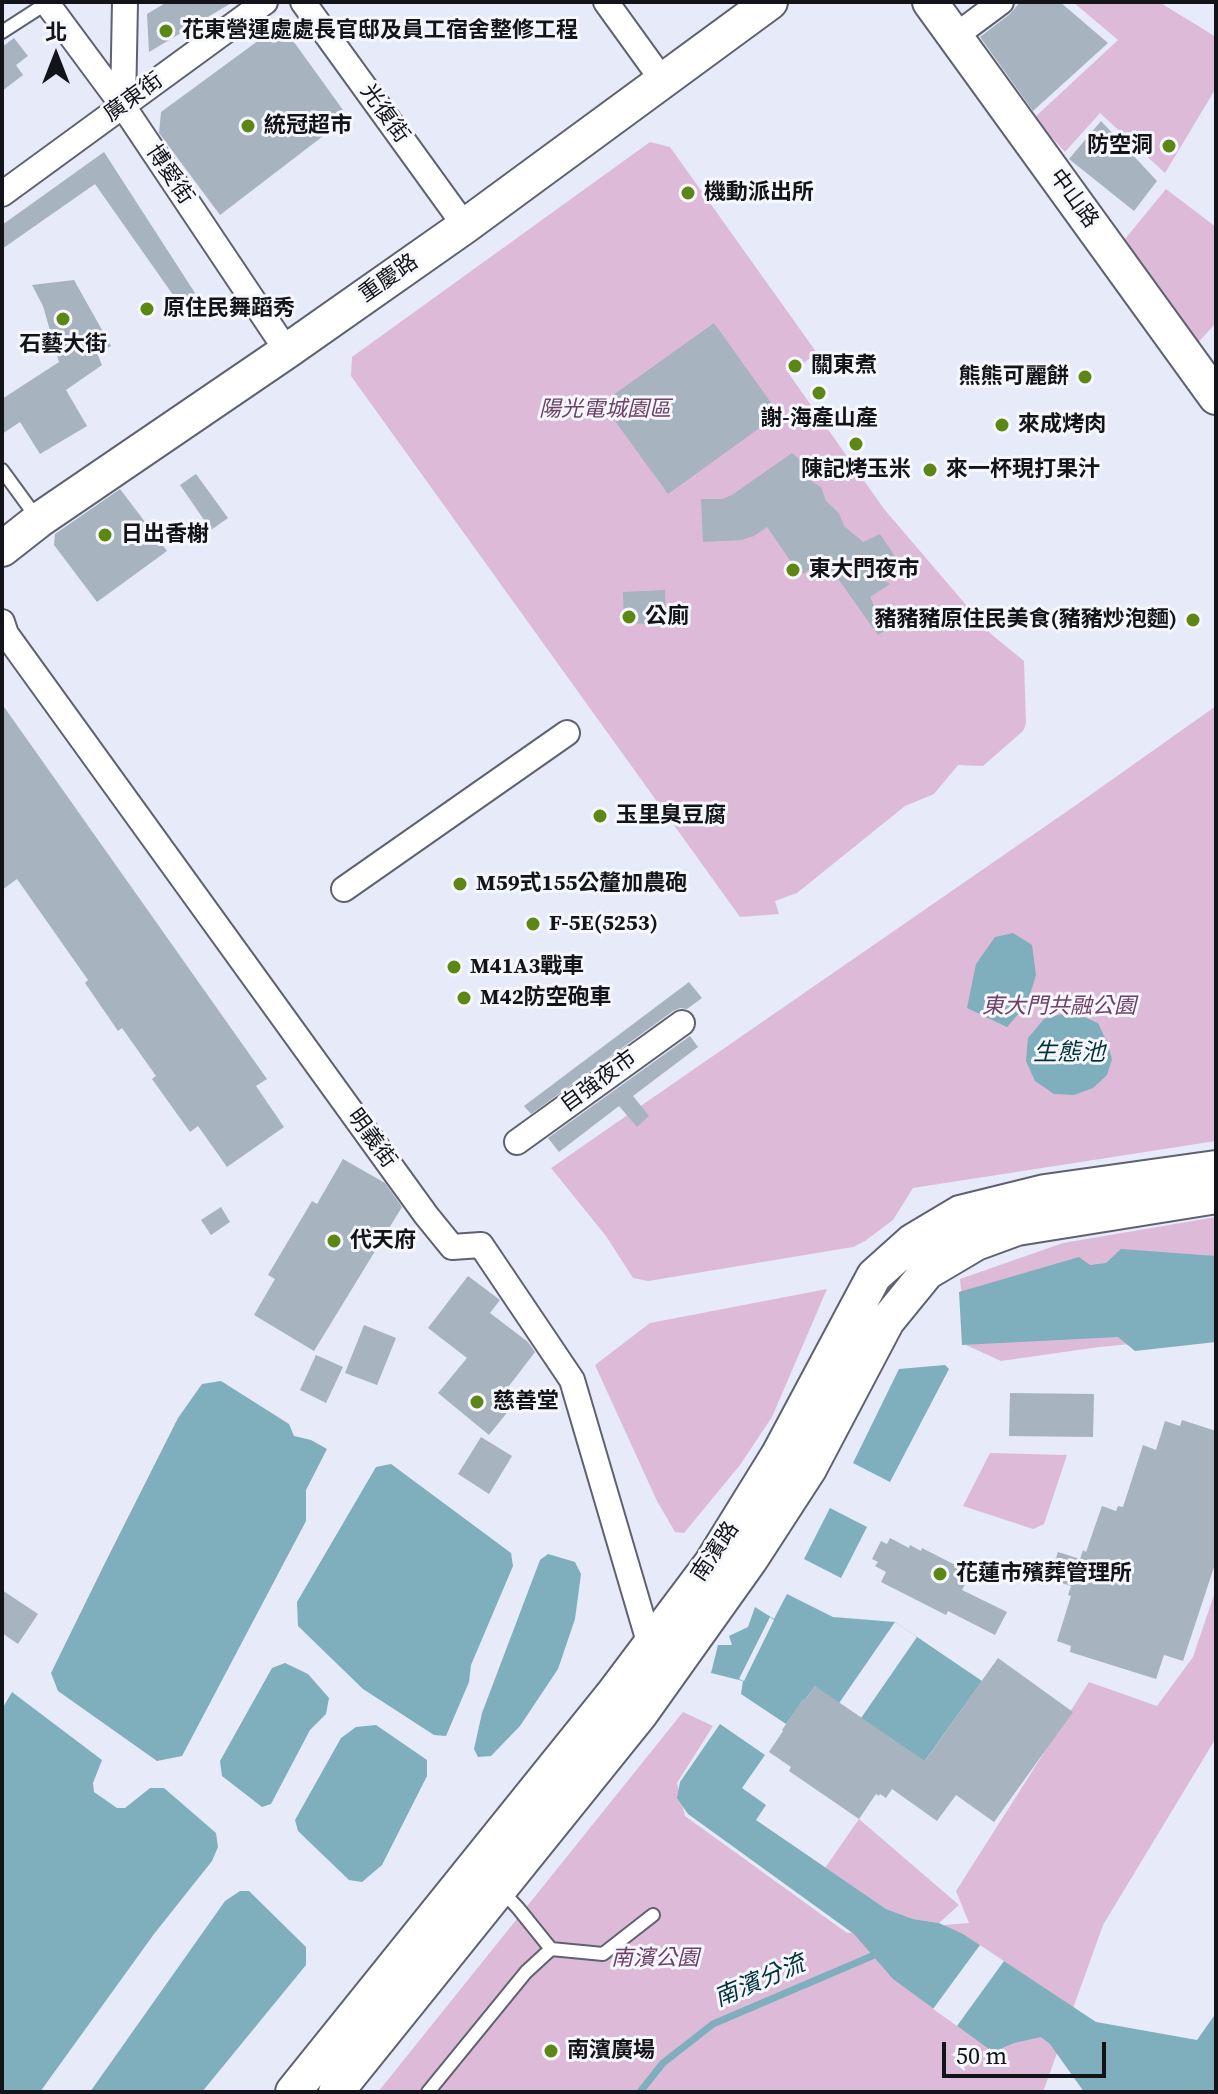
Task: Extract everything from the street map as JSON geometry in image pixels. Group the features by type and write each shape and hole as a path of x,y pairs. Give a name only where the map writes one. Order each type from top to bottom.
{"main road":[{"name":"重慶路","path":"2,549 39,520 465,226 770,2"},
{"name":"中山路","path":"930,2 1149,302 1210,376"},
{"name":"南濱路","path":"336,2092 641,1713 663,1655 711,1564 779,1454 874,1276 913,1241 960,1213 1045,1192 1216,1168"},
{"name":"南濱路","path":"293,2092 663,1655 750,1560 809,1469 887,1321 927,1272 976,1243 1017,1228 1216,1196"}],"street":[{"path":"123,106 125,2"},
{"name":"廣東街","path":"2,194 265,2"},
{"name":"光復街","path":"303,2 465,226"},
{"path":"606,2 663,81"},
{"path":"954,37 1001,2"},
{"name":"博愛街","path":"47,3 123,106 287,351"},
{"name":"明義街","path":"2,622 15,647 426,1215 452,1247 481,1245 572,1380 663,1655"},
{"path":"344,889 567,733"},
{"name":"自強夜市","path":"517,1142 682,1023"}],"lane":[{"path":"2,32 47,3"},
{"path":"2,470 39,520"},
{"path":"500,1889 551,1949 603,1954 653,1915"},
{"path":"428,2092 526,1972 551,1949"}],"green space":[{"path":"1073,2 1159,2 1216,37 1216,88 1165,173 1100,113 1065,152 1034,118 1118,40"},
{"name":"陽光電城園區","path":"650,142 670,147 817,353 789,374 884,509 991,634 1024,661 1026,724 1023,731 983,766 958,765 934,794 905,806 797,893 775,901 779,914 740,917 351,376 352,357"},
{"path":"1166,189 1216,227 1216,323 1193,348 1125,239"},
{"name":"東大門共融公園","path":"1216,706 1216,1141 913,1188 893,1220 853,1247 648,1281 633,1278 606,1236 551,1168"},
{"path":"1216,1217 1216,1336 1099,1347 1001,1361 966,1345 960,1279 1063,1243"},
{"path":"827,1289 772,1417 740,1465 684,1533 675,1532 657,1501 595,1365 650,1323"},
{"path":"990,1453 1067,1455 1044,1524 1033,1529 963,1506"},
{"name":"南濱公園","path":"1216,1589 1216,1738 1103,1925 1043,2092 378,2092 683,1712 713,1726 677,1783 685,1816 847,1933 969,1923 956,1891 1089,1682 1157,1706 1193,1657"},
{"path":"859,1819 959,1905 939,1923 913,1919 886,1909 825,1868"}],"water":[{"name":"生態池","path":"1013,933 1032,945 1036,975 1027,1004 1007,1027 967,1008 976,964 995,937"},
{"name":"生態池","path":"1077,1014 1098,1023 1112,1059 1107,1075 1093,1088 1074,1095 1054,1094 1035,1081 1026,1061 1028,1038 1044,1019"},
{"path":"1121,1249 1216,1256 1216,1342 1135,1351 1118,1337 962,1345 959,1292 1079,1257 1090,1265 1106,1263"},
{"path":"945,1365 949,1369 890,1482 853,1463 899,1369"},
{"path":"221,1381 289,1424 294,1436 311,1440 327,1449 306,1490 306,1521 182,1756 157,1761 58,1691 51,1673 178,1418 202,1384"},
{"path":"391,1464 511,1553 513,1566 471,1665 469,1682 446,1736 434,1735 363,1689 298,1626 297,1602 376,1467"},
{"path":"830,1508 867,1527 841,1578 804,1559"},
{"path":"548,1554 575,1562 581,1574 575,1619 558,1669 520,1726 491,1756 478,1757 474,1749 482,1713 540,1560"},
{"path":"787,1594 833,1617 895,1622 982,1681 919,1769 815,1686 786,1724 741,1694 743,1681 711,1673 718,1645 732,1645 729,1636 748,1627 755,1607 774,1619"},
{"path":"285,1663 308,1674 329,1698 326,1714 310,1730 271,1804 262,1807 222,1776 220,1761 272,1668"},
{"path":"12,1692 102,1760 93,1783 94,1792 117,1808 125,1808 150,1788 164,1788 216,1833 218,1847 212,1861 154,1934 40,2092 2,2092 2,1709"},
{"path":"720,1724 765,1755 742,1788 766,1805 756,1820 886,1909 913,1919 939,1923 963,1934 1096,2022 1197,2040 1216,2013 1216,2092 1084,2092 1050,2044 1041,2037 993,2052 893,1979 854,1934 688,1814 677,1798 680,1782"},
{"path":"376,1725 427,1760 427,1776 382,1865 362,1882 349,1880 298,1831 295,1820 341,1738 356,1727"},
{"path":"240,1891 249,1891 306,1947 306,1965 202,2092 90,2092 225,1901"}],"pier":[{"path":"770,1617 774,1620 744,1681 739,1679"},
{"path":"895,1622 917,1637 859,1721 837,1706"},
{"path":"980,1945 1004,1961 957,2026 933,2009"}],"building":[{"name":"花東營運處處長官邸及員工宿舍整修工程","path":"167,2 233,2 149,52 147,14"},
{"path":"1020,2 1060,2 1108,43 1033,111 980,37 1010,14"},
{"name":"統冠超市","path":"281,24 348,117 220,215 159,133 161,112"},
{"path":"14,38 28,56 16,65 23,75 2,91 2,47"},
{"path":"1101,121 1157,181 1134,211 1069,159"},
{"path":"104,152 195,293 178,302 95,184 2,249 2,225"},
{"path":"74,280 111,346 97,353 102,365 66,390 87,426 40,454 20,422 2,434 2,399 59,362 43,306 32,285"},
{"path":"714,323 779,414 668,494 602,403"},
{"path":"792,453 804,463 811,481 821,487 826,501 839,513 844,526 863,542 880,534 898,561 874,574 890,584 870,597 886,630 878,635 824,559 803,574 799,573 767,527 742,540 703,542 701,499 722,499 732,495"},
{"path":"196,474 228,518 211,530 180,485"},
{"name":"日出香榭","path":"120,489 167,551 97,602 54,545 55,534"},
{"path":"665,590 666,623 624,624 623,592"},
{"path":"2,704 267,1079 256,1086 284,1127 227,1167 198,1126 190,1132 152,1079 156,1076 122,1028 118,1031 85,983 88,980 17,879 2,890"},
{"path":"689,982 702,998 687,1009 673,1011 531,1114 524,1106"},
{"path":"690,1036 698,1047 633,1096 649,1116 637,1127 619,1106 559,1152 548,1138"},
{"name":"代天府","path":"343,1159 385,1183 402,1207 314,1351 254,1315 275,1279 268,1275 312,1201 317,1204"},
{"path":"221,1207 230,1222 211,1235 201,1220"},
{"path":"468,1276 500,1300 490,1313 528,1342 535,1352 506,1390 518,1399 489,1435 438,1393 467,1358 428,1328"},
{"path":"364,1325 396,1338 377,1385 345,1373"},
{"path":"316,1355 343,1367 326,1403 300,1390"},
{"path":"1010,1393 1094,1394 1093,1437 1009,1436"},
{"path":"1182,1420 1216,1431 1216,1561 1183,1661 1164,1655 1156,1679 1070,1652 1071,1646 1057,1641 1071,1596 1068,1595 1071,1586 1049,1579 1058,1552 1080,1559 1083,1550 1086,1552 1102,1506 1116,1511 1118,1506 1123,1507 1143,1445 1156,1450 1165,1421 1180,1426"},
{"path":"481,1437 512,1456 489,1494 458,1474"},
{"path":"890,1538 909,1548 910,1545 921,1551 922,1548 971,1573 962,1590 1007,1612 995,1635 948,1611 946,1615 881,1582 886,1572 875,1566 878,1562 872,1559 881,1541 887,1544"},
{"path":"2,1590 38,1614 18,1644 2,1633"},
{"path":"998,1658 1073,1712 994,1822 956,1795 937,1821 892,1789 886,1798 876,1794 859,1819 789,1771 791,1767 769,1752 803,1699 815,1686 925,1761"}],"waterway":[{"name":"南濱分流","path":"640,2092 663,2063 713,2024 879,1953"}],"place":[{"name":"花東營運處處長官邸及員工宿舍整修工程","path":"166,31"},
{"name":"統冠超市","path":"248,126"},
{"name":"防空洞","path":"1169,146"},
{"name":"機動派出所","path":"688,193"},
{"name":"原住民舞蹈秀","path":"147,309"},
{"name":"石藝大街","path":"63,319"},
{"name":"關東煮","path":"795,366"},
{"name":"熊熊可麗餅","path":"1085,377"},
{"name":"謝-海產山產","path":"819,393"},
{"name":"來成烤肉","path":"1002,425"},
{"name":"陳記烤玉米","path":"856,444"},
{"name":"來一杯現打果汁","path":"930,470"},
{"name":"日出香榭","path":"105,535"},
{"name":"東大門夜市","path":"793,570"},
{"name":"公廁","path":"629,617"},
{"name":"豬豬豬原住民美食(豬豬炒泡麵)","path":"1193,620"},
{"name":"玉里臭豆腐","path":"600,816"},
{"name":"M59式155公釐加農砲","path":"460,884"},
{"name":"F-5E(5253)","path":"533,924"},
{"name":"M41A3戰車","path":"454,967"},
{"name":"M42防空砲車","path":"464,998"},
{"name":"代天府","path":"334,1241"},
{"name":"慈善堂","path":"477,1402"},
{"name":"花蓮市殯葬管理所","path":"940,1574"},
{"name":"南濱廣場","path":"551,2051"}]}
